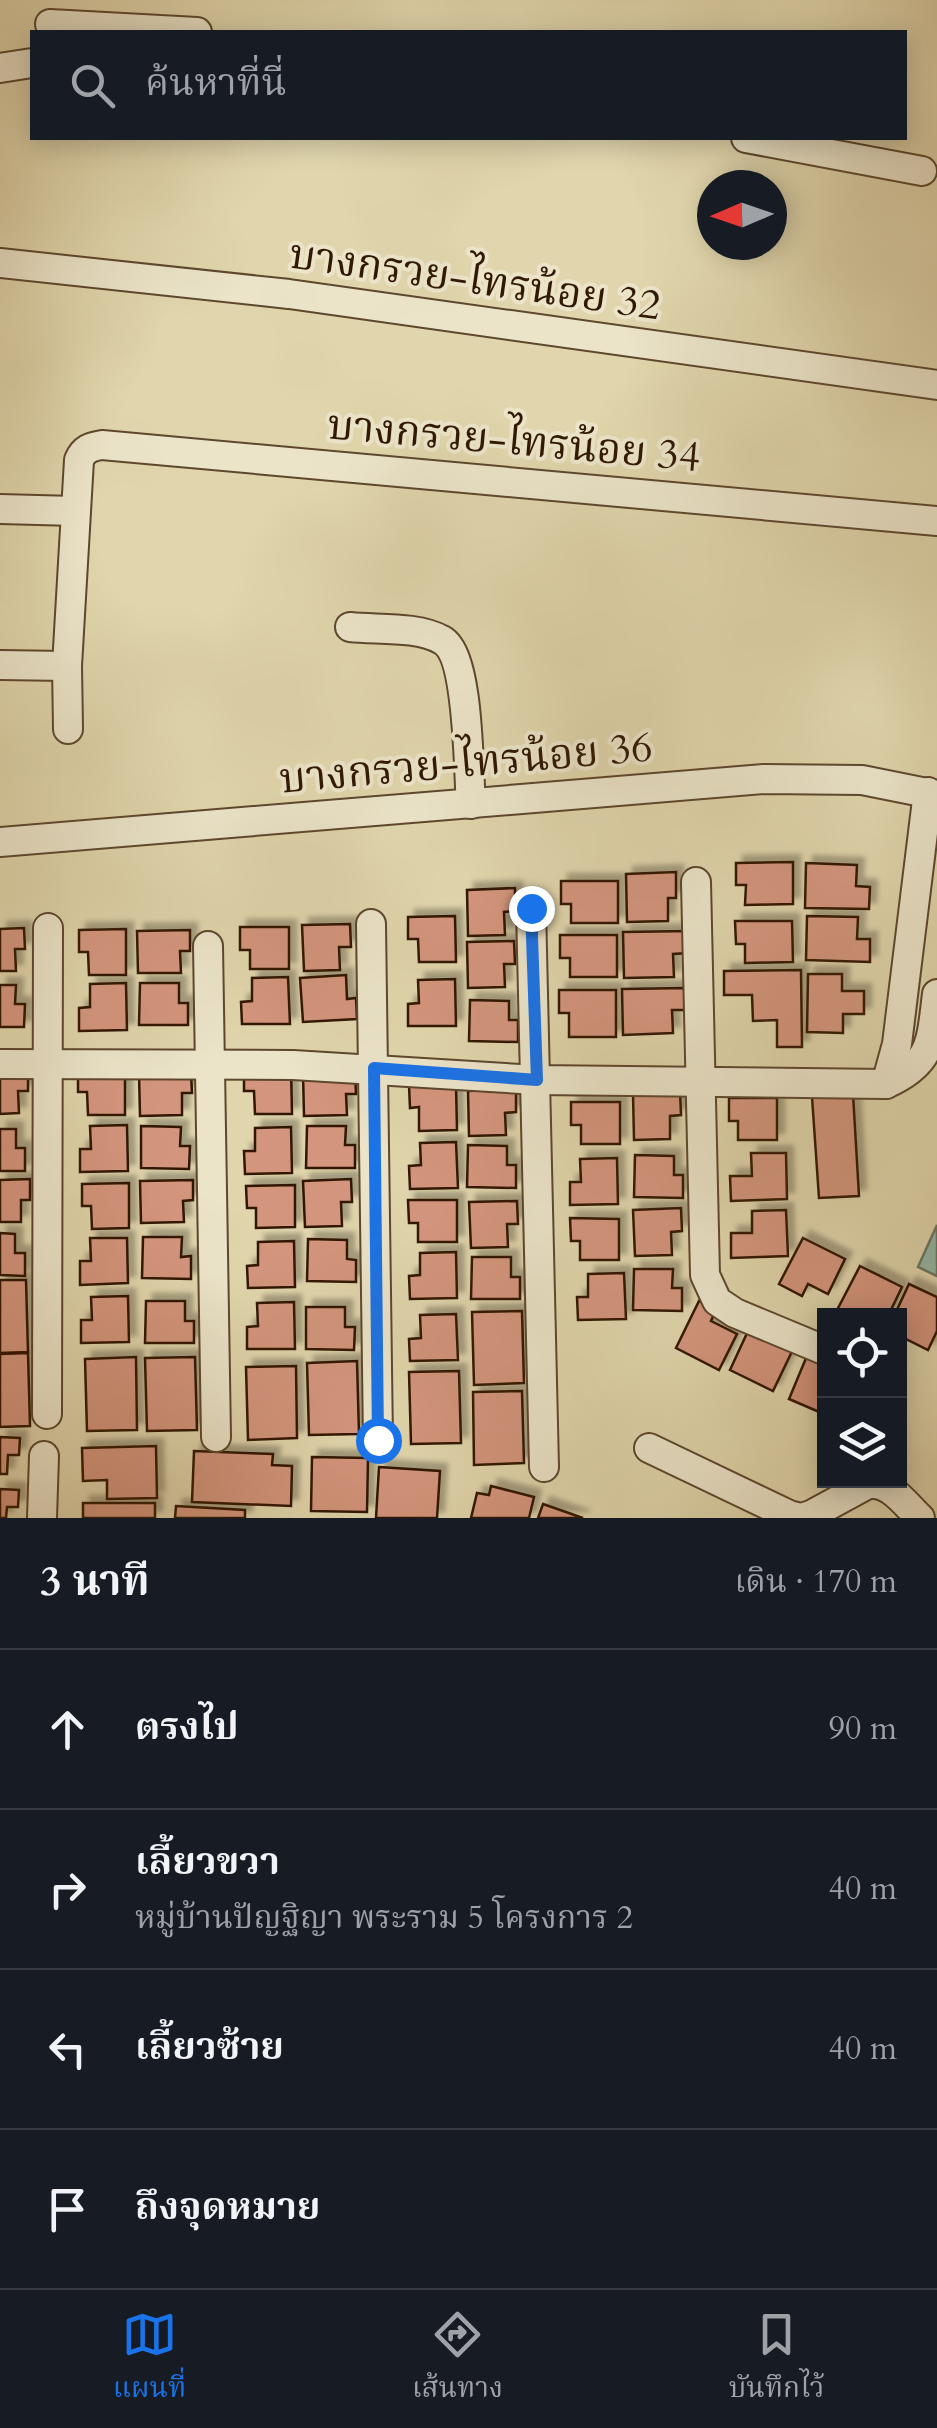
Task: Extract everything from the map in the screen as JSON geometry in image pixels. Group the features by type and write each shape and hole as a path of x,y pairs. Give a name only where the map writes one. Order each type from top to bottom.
{"street":[{"path":"51,19 174,30"},
{"path":"0,68 30,63"},
{"path":"756,140 922,172"},
{"name":"บางกรวย-ไทรน้อย 32","path":"0,264 289,294 937,385"},
{"name":"บางกรวย-ไทรน้อย 34","path":"75,510 78,460 84,451 102,445 937,521"},
{"path":"0,509 75,510 67,666 68,729"},
{"path":"350,628 422,633 451,646 462,689 471,804"},
{"path":"0,665 67,666"},
{"name":"บางกรวย-ไทรน้อย 36","path":"0,842 764,779 862,780 932,794"},
{"path":"886,1084 897,1044 932,794"},
{"path":"696,882 704,1255 710,1288 717,1301 734,1313 817,1347"},
{"path":"531,908 544,1467"},
{"path":"371,924 378,1440"},
{"path":"47,1414 48,928"},
{"path":"208,946 216,1437"},
{"path":"0,1064 210,1063 374,1068 537,1080 886,1084 910,1073 924,1059 932,1036 937,994"},
{"path":"649,1448 789,1515 810,1515 877,1482 920,1518"},
{"path":"42,1518 44,1456"}],"shaded area":[{"path":"937,1225 937,1276 918,1267"}],"building":[{"path":"793,862 793,904 745,905 746,885 736,885 736,863"},
{"path":"806,863 857,865 856,886 870,887 869,909 805,908"},
{"path":"676,872 676,898 668,898 668,921 627,922 626,874"},
{"path":"561,881 618,881 618,923 571,923 571,904 561,904"},
{"path":"515,888 515,911 504,912 505,935 468,936 467,890"},
{"path":"455,916 456,962 419,962 418,939 408,939 408,917"},
{"path":"807,916 858,917 857,939 870,939 870,962 806,960"},
{"path":"735,921 792,921 793,962 745,963 745,944 736,944"},
{"path":"350,924 351,947 339,947 340,970 304,971 302,925"},
{"path":"240,927 289,927 289,969 250,969 250,950 240,950"},
{"path":"24,928 25,949 15,949 16,971 0,971 0,929"},
{"path":"126,929 126,975 89,975 88,952 79,952 79,930"},
{"path":"190,930 190,951 180,951 181,973 138,973 137,931"},
{"path":"689,931 689,953 673,954 674,977 624,978 623,932"},
{"path":"560,935 617,935 617,977 570,977 570,958 560,958"},
{"path":"514,941 515,964 504,964 505,987 468,988 467,942"},
{"path":"801,970 802,1047 777,1047 777,1020 753,1021 752,995 724,995 724,971"},
{"path":"808,974 842,974 842,991 864,991 864,1014 843,1014 843,1033 807,1032"},
{"path":"346,975 347,999 356,998 357,1019 303,1022 300,978"},
{"path":"288,977 290,1024 242,1024 241,1002 252,1001 252,978"},
{"path":"455,979 456,1026 408,1026 408,1004 419,1003 418,980"},
{"path":"126,983 127,1030 79,1031 79,1008 90,1007 90,984"},
{"path":"140,983 179,983 179,1003 188,1003 188,1025 139,1025"},
{"path":"0,985 16,985 15,1004 25,1004 24,1027 0,1027"},
{"path":"687,988 688,1010 672,1010 673,1033 623,1035 622,989"},
{"path":"559,990 616,990 616,1037 569,1037 569,1013 559,1013"},
{"path":"470,1000 509,1001 509,1020 518,1020 518,1042 469,1041"},
{"path":"244,1068 291,1068 292,1114 255,1114 254,1091 244,1091"},
{"path":"125,1069 125,1115 88,1115 87,1092 78,1092 78,1070"},
{"path":"0,1071 28,1071 28,1091 18,1091 19,1113 0,1114"},
{"path":"139,1073 191,1073 192,1093 182,1093 182,1115 140,1116"},
{"path":"355,1073 356,1094 346,1094 347,1115 304,1116 303,1074"},
{"path":"409,1085 456,1085 457,1130 419,1131 419,1107 410,1108"},
{"path":"516,1089 516,1112 505,1113 506,1135 469,1136 468,1091"},
{"path":"680,1092 681,1115 670,1116 670,1139 634,1140 633,1094"},
{"path":"853,1094 859,1196 819,1198 812,1097"},
{"path":"729,1098 777,1098 777,1140 738,1140 738,1121 729,1121"},
{"path":"571,1102 620,1102 620,1144 581,1144 581,1125 571,1125"},
{"path":"127,1125 128,1171 80,1172 80,1149 91,1149 90,1126"},
{"path":"141,1126 181,1127 180,1146 190,1146 189,1169 141,1168"},
{"path":"307,1126 346,1126 345,1145 355,1145 355,1168 306,1168"},
{"path":"291,1127 292,1173 245,1174 244,1151 255,1151 255,1128"},
{"path":"0,1129 16,1129 16,1148 25,1148 25,1171 0,1171"},
{"path":"456,1142 458,1188 410,1189 409,1166 421,1165 420,1143"},
{"path":"468,1145 507,1146 507,1165 516,1165 516,1188 467,1187"},
{"path":"751,1153 786,1153 787,1199 731,1201 730,1176 752,1176"},
{"path":"635,1155 674,1156 674,1175 683,1175 683,1198 634,1197"},
{"path":"617,1158 618,1204 570,1205 570,1182 581,1182 580,1159"},
{"path":"30,1179 30,1200 21,1200 21,1222 0,1222 0,1180"},
{"path":"351,1179 352,1202 341,1202 342,1226 305,1227 303,1181"},
{"path":"193,1180 193,1200 183,1201 184,1222 141,1223 140,1181"},
{"path":"129,1183 129,1228 92,1229 91,1206 82,1206 82,1184"},
{"path":"295,1185 295,1227 256,1228 256,1208 247,1208 246,1186"},
{"path":"408,1200 457,1200 457,1242 418,1242 418,1223 409,1223"},
{"path":"517,1201 518,1224 507,1224 508,1247 471,1248 469,1202"},
{"path":"681,1208 682,1231 671,1232 672,1255 635,1256 633,1210"},
{"path":"786,1210 788,1256 731,1258 731,1233 752,1233 752,1211"},
{"path":"570,1218 619,1219 619,1260 580,1260 580,1241 571,1241"},
{"path":"0,1233 15,1234 15,1253 25,1253 25,1276 0,1275"},
{"path":"143,1237 182,1237 181,1257 191,1256 191,1279 142,1278"},
{"path":"90,1238 127,1238 128,1283 80,1285 80,1261 91,1261"},
{"path":"803,1238 845,1259 828,1294 808,1284 802,1296 779,1284"},
{"path":"308,1239 347,1240 347,1259 356,1260 356,1282 307,1281"},
{"path":"294,1241 295,1287 248,1288 247,1266 258,1265 258,1242"},
{"path":"456,1252 457,1298 410,1299 409,1276 420,1275 420,1253"},
{"path":"472,1257 511,1257 511,1277 520,1277 520,1299 471,1299"},
{"path":"860,1266 902,1287 892,1308 838,1308"},
{"path":"634,1269 673,1269 672,1288 682,1288 682,1311 633,1310"},
{"path":"624,1273 626,1319 578,1320 577,1297 588,1297 588,1274"},
{"path":"0,1280 26,1280 28,1352 0,1353"},
{"path":"909,1284 937,1297 937,1331 928,1350 907,1340 907,1308 898,1308"},
{"path":"128,1296 129,1342 81,1343 81,1320 92,1320 91,1297"},
{"path":"146,1301 185,1301 185,1321 194,1321 194,1343 145,1343"},
{"path":"699,1301 716,1310 711,1321 737,1334 719,1370 676,1348"},
{"path":"294,1302 295,1349 247,1349 247,1327 258,1326 257,1303"},
{"path":"306,1307 345,1307 345,1327 355,1327 354,1350 306,1349"},
{"path":"522,1311 524,1383 474,1385 472,1312"},
{"path":"456,1314 458,1360 410,1361 409,1339 421,1338 420,1315"},
{"path":"748,1331 797,1341 773,1391 730,1370"},
{"path":"809,1351 817,1355 817,1411 789,1399"},
{"path":"28,1353 30,1426 0,1427 0,1354"},
{"path":"136,1357 137,1430 87,1431 85,1359"},
{"path":"195,1357 197,1430 147,1431 145,1358"},
{"path":"357,1361 359,1434 309,1435 307,1363"},
{"path":"296,1366 297,1438 248,1440 246,1367"},
{"path":"459,1371 461,1443 411,1444 409,1372"},
{"path":"522,1391 524,1463 474,1465 473,1392"},
{"path":"0,1437 20,1438 19,1455 8,1455 7,1474 0,1474"},
{"path":"156,1446 157,1498 107,1499 107,1480 83,1481 82,1448"},
{"path":"194,1451 273,1454 272,1465 292,1466 291,1506 192,1502"},
{"path":"312,1457 368,1458 367,1512 311,1511"},
{"path":"379,1467 440,1471 437,1518 376,1518"},
{"path":"491,1486 534,1497 529,1518 471,1518 477,1493 489,1495"},
{"path":"0,1489 19,1490 18,1507 7,1507 6,1518 0,1518"},
{"path":"83,1503 155,1503 155,1518 83,1518"},
{"path":"543,1504 583,1518 538,1518"},
{"path":"176,1506 245,1510 245,1518 175,1518"}],"route":[{"path":"378,1440 374,1068 537,1080 531,908"}]}
